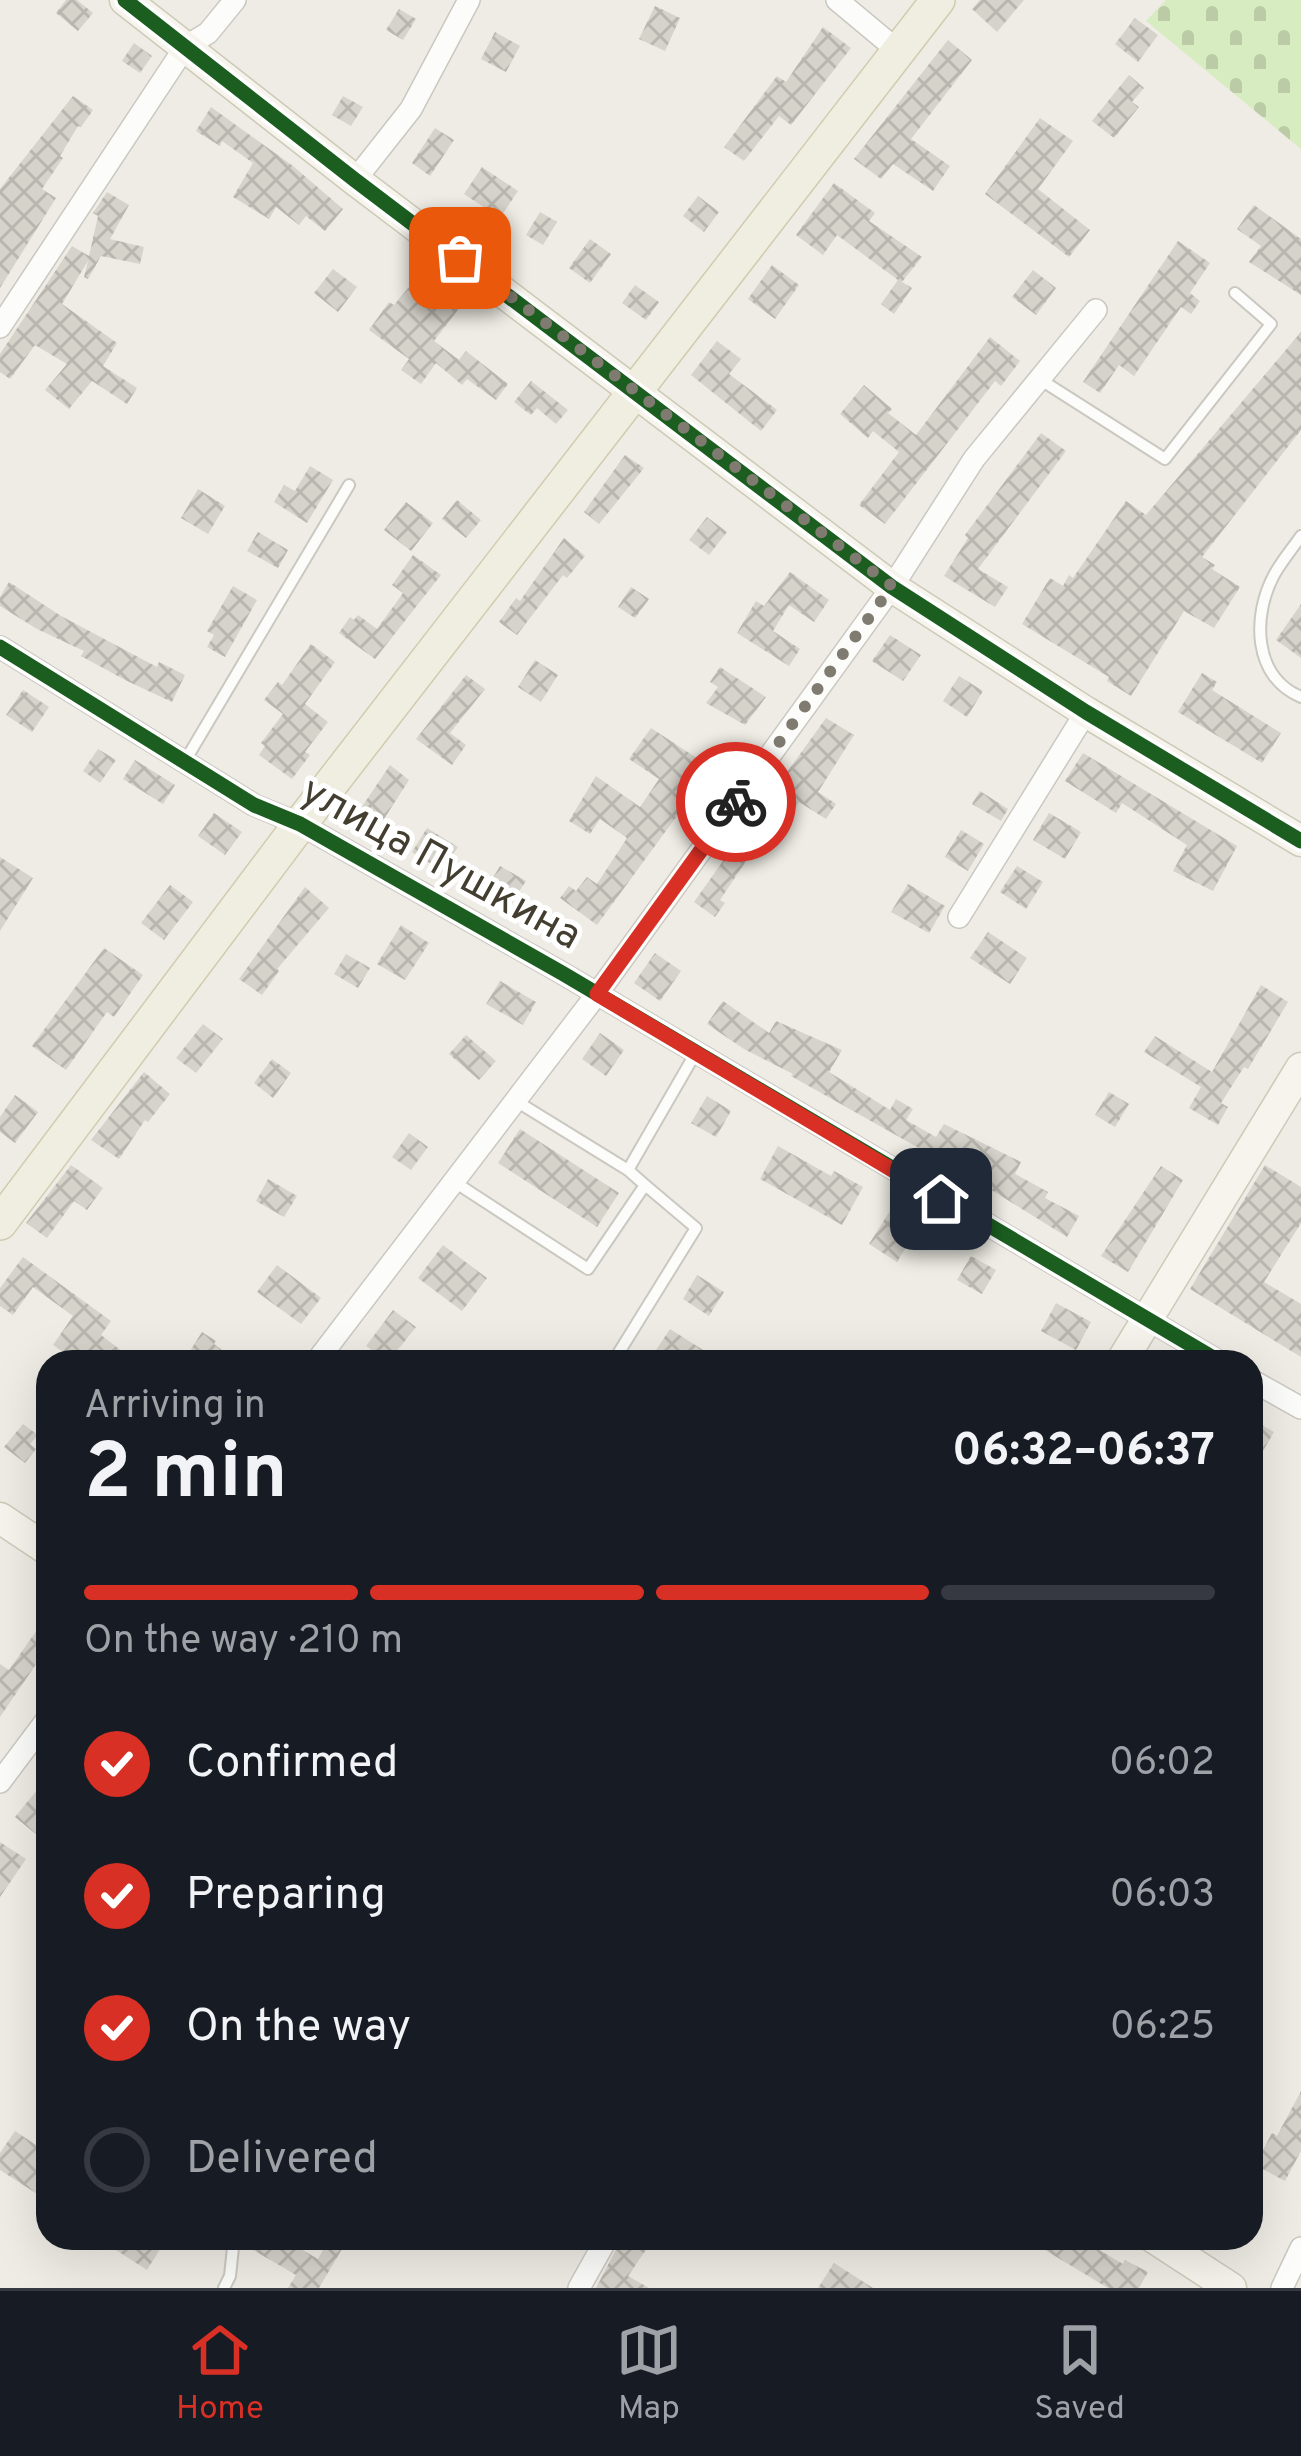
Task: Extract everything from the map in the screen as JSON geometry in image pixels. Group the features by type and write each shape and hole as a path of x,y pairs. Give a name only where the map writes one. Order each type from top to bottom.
{"main road":[{"path":"0,1223 301,824 938,0"}],"street":[{"path":"125,0 892,586 1086,712 1301,841"},
{"path":"0,327 185,46 208,33 235,0"},
{"path":"355,180 411,109 470,0"},
{"path":"837,0 897,50"},
{"path":"325,1350 597,994 892,586 974,459 1096,310"},
{"name":"улица Пушкина","path":"0,647 254,806 301,824 597,994 1199,1350"},
{"path":"959,917 1086,712"},
{"path":"1128,1350 1301,1068"},
{"path":"1263,1387 1301,1408"},
{"path":"0,1519 36,1542"},
{"path":"0,1782 36,1734"},
{"path":"1282,2288 1301,2248"},
{"path":"579,2288 600,2250"},
{"path":"1172,2250 1231,2288"}],"lane":[{"path":"1041,380 1166,460 1271,324 1235,293"},
{"path":"184,763 349,485"},
{"path":"1301,536 1273,577 1260,620 1270,675 1301,697"},
{"path":"628,1170 695,1054"},
{"path":"514,1101 628,1170 696,1228 620,1350"},
{"path":"452,1181 588,1269 645,1185"},
{"path":"224,2288 233,2250"}],"green space":[{"path":"1166,0 1301,0 1301,149 1146,21"}],"building":[{"path":"66,0 77,0 93,13 78,31 56,13"},
{"path":"980,0 1024,0 997,32 972,9"},
{"path":"655,6 680,18 665,51 639,39"},
{"path":"399,9 416,19 403,40 386,30"},
{"path":"1135,18 1158,35 1138,62 1115,44"},
{"path":"823,27 851,48 791,125 779,116 744,161 724,147 777,76 786,82"},
{"path":"495,32 520,46 506,72 481,59"},
{"path":"948,40 972,60 911,139 950,166 933,191 893,164 881,179 854,159"},
{"path":"134,43 152,56 140,73 122,61"},
{"path":"1129,75 1144,88 1132,102 1139,107 1114,138 1092,121"},
{"path":"73,96 93,110 78,126 42,189 56,198 0,288 0,189"},
{"path":"343,96 363,107 351,126 332,115"},
{"path":"211,107 343,209 325,231 306,216 299,225 276,207 269,219 233,197 253,163 222,141 220,146 196,131"},
{"path":"1040,118 1073,141 1038,189 1090,230 1069,257 985,194"},
{"path":"435,128 454,140 430,176 412,163"},
{"path":"482,167 518,191 500,218 464,194"},
{"path":"834,183 875,213 869,221 922,257 902,282 912,288 894,314 881,304 898,280 837,235 823,255 796,235"},
{"path":"107,192 129,205 110,239 144,247 140,264 101,256 88,279 84,277 88,261 62,304 117,343 103,366 137,388 127,404 92,381 69,409 45,390 67,364 35,345 10,379 0,372 0,354 72,246 89,256 98,216 93,213"},
{"path":"698,196 719,212 704,232 683,216"},
{"path":"1254,205 1301,239 1301,295 1249,262 1261,246 1237,229"},
{"path":"540,212 557,222 543,245 526,235"},
{"path":"590,239 611,254 590,283 569,268"},
{"path":"1178,241 1210,263 1190,293 1200,301 1191,314 1181,307 1134,376 1119,365 1100,393 1083,382"},
{"path":"772,265 799,285 775,319 748,299"},
{"path":"333,269 357,287 338,312 314,293"},
{"path":"1033,270 1056,288 1036,315 1012,297"},
{"path":"419,275 460,307 434,341 459,360 466,351 508,384 496,400 467,379 462,385 436,363 421,384 401,370 409,359 369,330 389,302 394,305"},
{"path":"635,285 659,302 646,320 622,303"},
{"path":"1301,332 1301,430 1202,557 1240,587 1214,628 1184,611 1131,696 1107,681 1109,677 1022,624 1050,578 1063,586 1069,575 1073,578 1126,501 1146,515"},
{"path":"990,337 1020,361 1001,386 995,381 885,524 859,505 899,452 873,431 868,438 840,414 864,385 916,435"},
{"path":"717,341 741,359 729,374 777,410 761,431 691,375"},
{"path":"531,381 568,410 556,424 537,408 531,415 514,402"},
{"path":"1041,433 1066,451 978,569 1008,587 995,607 944,576 968,538 965,535"},
{"path":"625,455 644,468 599,524 584,512"},
{"path":"310,466 333,480 307,523 274,502 284,485 295,491"},
{"path":"198,489 225,506 208,534 181,518"},
{"path":"457,500 481,520 466,538 442,519"},
{"path":"406,502 433,523 411,551 384,530"},
{"path":"707,517 727,532 709,555 689,540"},
{"path":"258,532 288,550 278,568 247,551"},
{"path":"564,538 585,556 567,578 563,575 517,635 499,622 516,598 520,601"},
{"path":"413,555 441,575 375,659 339,633 350,617 354,620 358,615 377,629 403,593 392,585"},
{"path":"790,572 829,600 814,622 789,605 773,631 800,649 789,666 737,633 756,601 764,606"},
{"path":"9,582 157,667 159,662 185,675 172,702 81,656 84,651 0,606"},
{"path":"233,586 257,600 225,657 207,647 214,635 207,631"},
{"path":"631,587 649,599 635,618 618,607"},
{"path":"1301,604 1301,658 1276,640"},
{"path":"890,635 921,655 903,681 872,661"},
{"path":"311,644 335,662 305,704 328,722 292,779 259,755 265,746 261,743 283,714 264,700 278,682 282,685"},
{"path":"535,660 558,675 541,702 518,687"},
{"path":"720,667 766,697 745,725 706,703 718,687 710,682"},
{"path":"1202,673 1217,682 1212,690 1281,733 1262,763 1178,712"},
{"path":"466,675 485,689 450,733 466,745 452,765 416,739"},
{"path":"959,676 983,691 967,717 943,701"},
{"path":"23,690 49,707 32,732 6,715"},
{"path":"826,718 854,735 818,792 836,804 826,819 799,802 775,838 751,822"},
{"path":"651,728 712,768 597,925 560,898 569,886 576,891 587,877 597,884 627,838 600,819 590,834 569,821 596,776 640,807 659,779 629,759"},
{"path":"98,749 116,760 100,783 83,771"},
{"path":"1083,753 1237,846 1213,891 1173,871 1187,845 1122,803 1116,813 1065,781"},
{"path":"135,760 175,785 163,804 123,779"},
{"path":"390,765 409,780 375,833 353,820"},
{"path":"980,791 1008,809 1001,821 972,804"},
{"path":"214,813 242,832 225,855 198,836"},
{"path":"1049,813 1081,832 1065,859 1033,840"},
{"path":"427,828 458,847 442,871 412,852"},
{"path":"961,830 984,844 968,871 945,857"},
{"path":"730,851 746,861 720,900 725,903 715,917 694,902"},
{"path":"0,857 33,878 0,931"},
{"path":"500,866 526,881 511,904 486,889"},
{"path":"1017,866 1043,882 1026,909 1000,892"},
{"path":"908,884 945,906 929,933 891,912"},
{"path":"170,885 193,902 164,940 141,923"},
{"path":"305,887 329,908 277,969 262,995 239,979"},
{"path":"401,925 429,943 405,980 377,964"},
{"path":"988,932 1027,958 1010,984 970,958"},
{"path":"104,948 143,975 114,1017 107,1012 66,1070 32,1046"},
{"path":"655,953 681,971 660,1001 634,983"},
{"path":"346,954 370,968 358,988 334,974"},
{"path":"500,981 536,1002 523,1025 486,1004"},
{"path":"1261,985 1288,1002 1248,1069 1244,1067 1221,1103 1228,1107 1218,1125 1189,1108 1201,1087 1144,1052 1155,1036 1212,1072"},
{"path":"723,1001 769,1033 776,1021 842,1050 829,1072 890,1110 896,1099 913,1109 906,1120 936,1137 944,1124 1021,1162 1015,1174 1048,1192 1045,1198 1079,1216 1067,1237 707,1024"},
{"path":"203,1024 223,1039 196,1073 176,1058"},
{"path":"600,1033 624,1050 606,1076 582,1059"},
{"path":"466,1035 496,1061 479,1080 449,1054"},
{"path":"272,1059 291,1073 273,1098 254,1083"},
{"path":"144,1072 170,1094 145,1120 119,1159 91,1140"},
{"path":"1109,1092 1129,1104 1115,1127 1095,1115"},
{"path":"15,1095 38,1112 15,1143 0,1132 0,1117"},
{"path":"707,1096 731,1111 716,1137 691,1123"},
{"path":"520,1129 619,1193 597,1227 498,1163"},
{"path":"409,1133 428,1147 411,1170 392,1157"},
{"path":"778,1146 831,1176 834,1171 863,1187 842,1225 760,1179"},
{"path":"71,1165 103,1188 87,1210 74,1201 47,1238 26,1223"},
{"path":"1265,1165 1301,1187 1301,1223 1264,1282 1301,1304 1301,1357 1190,1289"},
{"path":"1161,1166 1183,1180 1128,1272 1101,1256"},
{"path":"268,1179 297,1196 284,1217 256,1201"},
{"path":"895,1203 923,1220 897,1262 869,1244"},
{"path":"443,1245 487,1278 462,1311 418,1278"},
{"path":"971,1256 996,1270 982,1294 957,1280"},
{"path":"23,1257 111,1321 101,1335 120,1350 60,1350 53,1345 73,1316 33,1287 13,1315 0,1306 0,1288"},
{"path":"277,1265 321,1298 301,1324 257,1292"},
{"path":"697,1275 724,1292 709,1316 683,1299"},
{"path":"1056,1303 1091,1322 1076,1350 1041,1331"},
{"path":"393,1310 416,1327 398,1350 366,1346"},
{"path":"670,1329 703,1350 656,1350"},
{"path":"202,1332 222,1350 191,1350"},
{"path":"23,1424 36,1434 30,1444 36,1449 25,1463 4,1447"},
{"path":"1263,1426 1274,1432 1263,1451"},
{"path":"36,1631 36,1664 0,1717 0,1664 9,1670"},
{"path":"36,1791 36,1834 15,1817"},
{"path":"0,1842 26,1859 0,1897"},
{"path":"1301,2091 1301,2151 1285,2181 1263,2169 1263,2150 1272,2133 1277,2136"},
{"path":"15,2131 36,2145 36,2193 0,2170 0,2153"},
{"path":"116,2250 160,2250 147,2270"},
{"path":"253,2250 303,2250 318,2259 323,2250 341,2250 319,2288 288,2288 296,2275"},
{"path":"616,2250 646,2250 628,2276 649,2288 596,2288"},
{"path":"1045,2250 1099,2250 1148,2272 1139,2288 1108,2288"},
{"path":"834,2263 873,2288 818,2288"}],"cycle path":[{"path":"125,0 892,587 1086,712 1301,841"},
{"path":"0,647 254,805 300,824 562,973 1200,1350"}],"way so far":[{"path":"460,258 892,586 736,802"}],"route":[{"path":"736,802 597,994 941,1199"}]}
